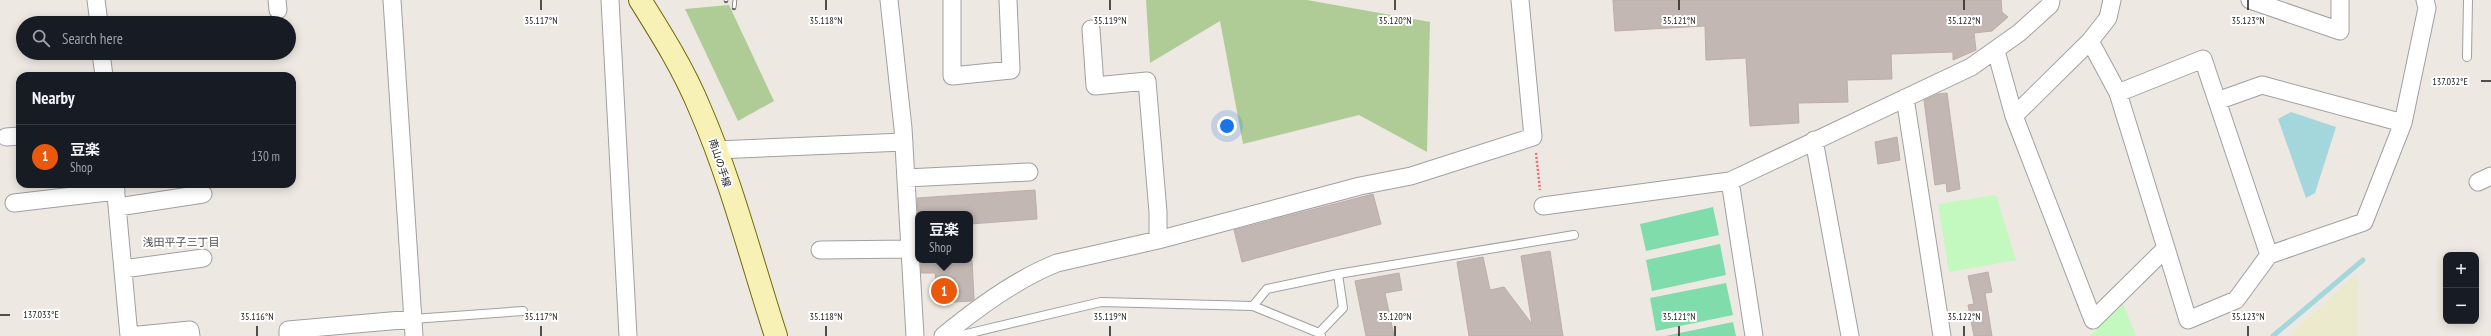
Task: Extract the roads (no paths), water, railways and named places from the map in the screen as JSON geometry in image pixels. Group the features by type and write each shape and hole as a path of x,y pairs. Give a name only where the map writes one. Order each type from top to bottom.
{"street":[{"path":"96,0 98,16"},
{"path":"288,336 288,330 413,328 392,0"},
{"path":"610,0 628,336"},
{"name":"南山の手線","path":"640,0 670,47 700,108 716,150 776,336"},
{"path":"889,0 904,142 915,336"},
{"path":"952,0 952,76 1011,70 1008,0"},
{"path":"943,336 974,311 1041,269 1057,263 1158,240 1360,186 1411,176 1533,137 1520,0"},
{"path":"1543,206 1730,181 1971,67 1996,51 2038,16 2051,0"},
{"path":"2014,116 2090,41 2108,18 2112,0"},
{"path":"2259,1 2340,31 2340,0"},
{"path":"2090,41 2118,93 2188,320 2236,300 2270,255 2364,222 2403,122 2427,8 2425,0"},
{"path":"1091,29 1095,86 1147,81 1158,212 1158,240"},
{"path":"1996,51 2014,116 2093,320 2166,248"},
{"path":"2118,93 2203,59 2270,255"},
{"path":"103,60 104,72"},
{"path":"2217,101 2262,85 2403,122"},
{"path":"1905,98 1942,336"},
{"path":"1814,140 1850,336"},
{"path":"716,150 904,142"},
{"path":"906,178 1029,172"},
{"path":"1730,181 1754,336"},
{"path":"14,203 184,190 203,194"},
{"path":"116,194 129,336 190,330 190,336"},
{"path":"820,250 911,249"},
{"path":"123,269 203,258"}],"lane":[{"path":"2467,57 2468,0"},
{"path":"1252,306 1267,288 1338,274 1574,236"},
{"path":"958,336 1101,302 1252,306 1320,334 1343,308 1338,274"},
{"path":"413,328 523,311"}],"water":[{"path":"2291,112 2336,127 2315,193 2306,198 2278,119"}],"waterway":[{"path":"2273,336 2363,260"}],"railway":[{"path":"734,8 735,0"}],"place":[{"name":"豆楽","path":"944,291"}],"district":[{"name":"浅田平子三丁目","path":"181,242"}]}
